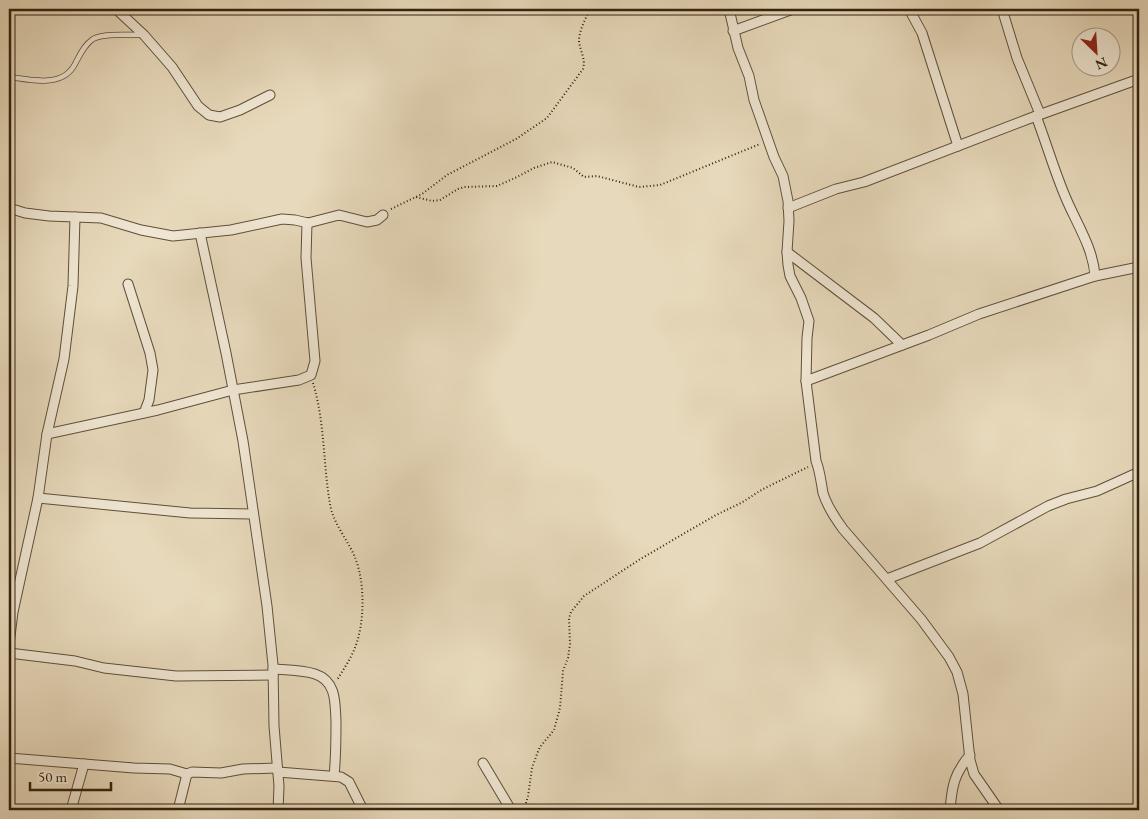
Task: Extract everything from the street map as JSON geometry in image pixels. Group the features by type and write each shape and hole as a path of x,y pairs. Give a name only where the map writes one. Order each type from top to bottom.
{"street":[{"path":"116,9 144,35 172,66 198,106 210,115 220,117 240,110 270,94"},
{"path":"729,9 733,31 783,176 788,208 787,252 790,276 809,320 806,381 816,461 820,472 823,494 832,512 938,640 957,672 963,694 974,774 999,810"},
{"path":"733,31 793,9"},
{"path":"909,9 922,33 958,146"},
{"path":"1002,9 1055,172 1089,246 1094,262 1095,276"},
{"path":"788,208 836,189 864,182 1038,115 1139,79"},
{"path":"9,208 26,213 49,216 101,218 141,230 172,236 231,230 282,219 315,223 331,216 339,215 367,222 377,220 383,215"},
{"path":"9,644 13,612 38,498 47,434 64,359 70,314 75,217"},
{"path":"47,434 190,403 233,390 300,380 311,376 315,361 306,258 307,223"},
{"path":"200,234 243,441 268,606 273,672 278,810"},
{"path":"787,252 874,318 902,345"},
{"path":"806,381 830,374 979,314 1095,276 1139,267"},
{"path":"128,284 150,353 153,370 149,400 144,413"},
{"path":"887,579 980,543 1048,506 1097,491 1139,472"},
{"path":"38,498 190,513 253,514"},
{"path":"9,653 104,668 176,676 273,672 315,674 326,680 332,688 336,701 337,744 334,776"},
{"path":"950,810 952,787 959,769 970,755"},
{"path":"9,758 170,769 187,774 221,773 243,769 277,770 342,777 349,782 363,810"},
{"path":"483,763 511,810"},
{"path":"71,810 84,764"},
{"path":"178,810 187,774"}],"lane":[{"path":"9,77 47,81 63,77 74,67 81,51 94,38 111,35 144,35"}],"path":[{"path":"383,215 398,204 422,194 447,175 516,138 547,118 583,69 585,62 579,40 580,32 590,9"},
{"path":"416,197 432,202 440,200 458,189 497,186 534,168 552,162 573,168 584,176 597,176 638,187 660,185 769,140"},
{"path":"311,376 318,399 330,507 356,560 363,600 360,628 355,649 332,688"},
{"path":"524,810 532,768 540,747 554,730 560,708 563,671 568,658 570,644 569,618 571,612 584,596 642,558 763,489 805,469 816,461"}]}
